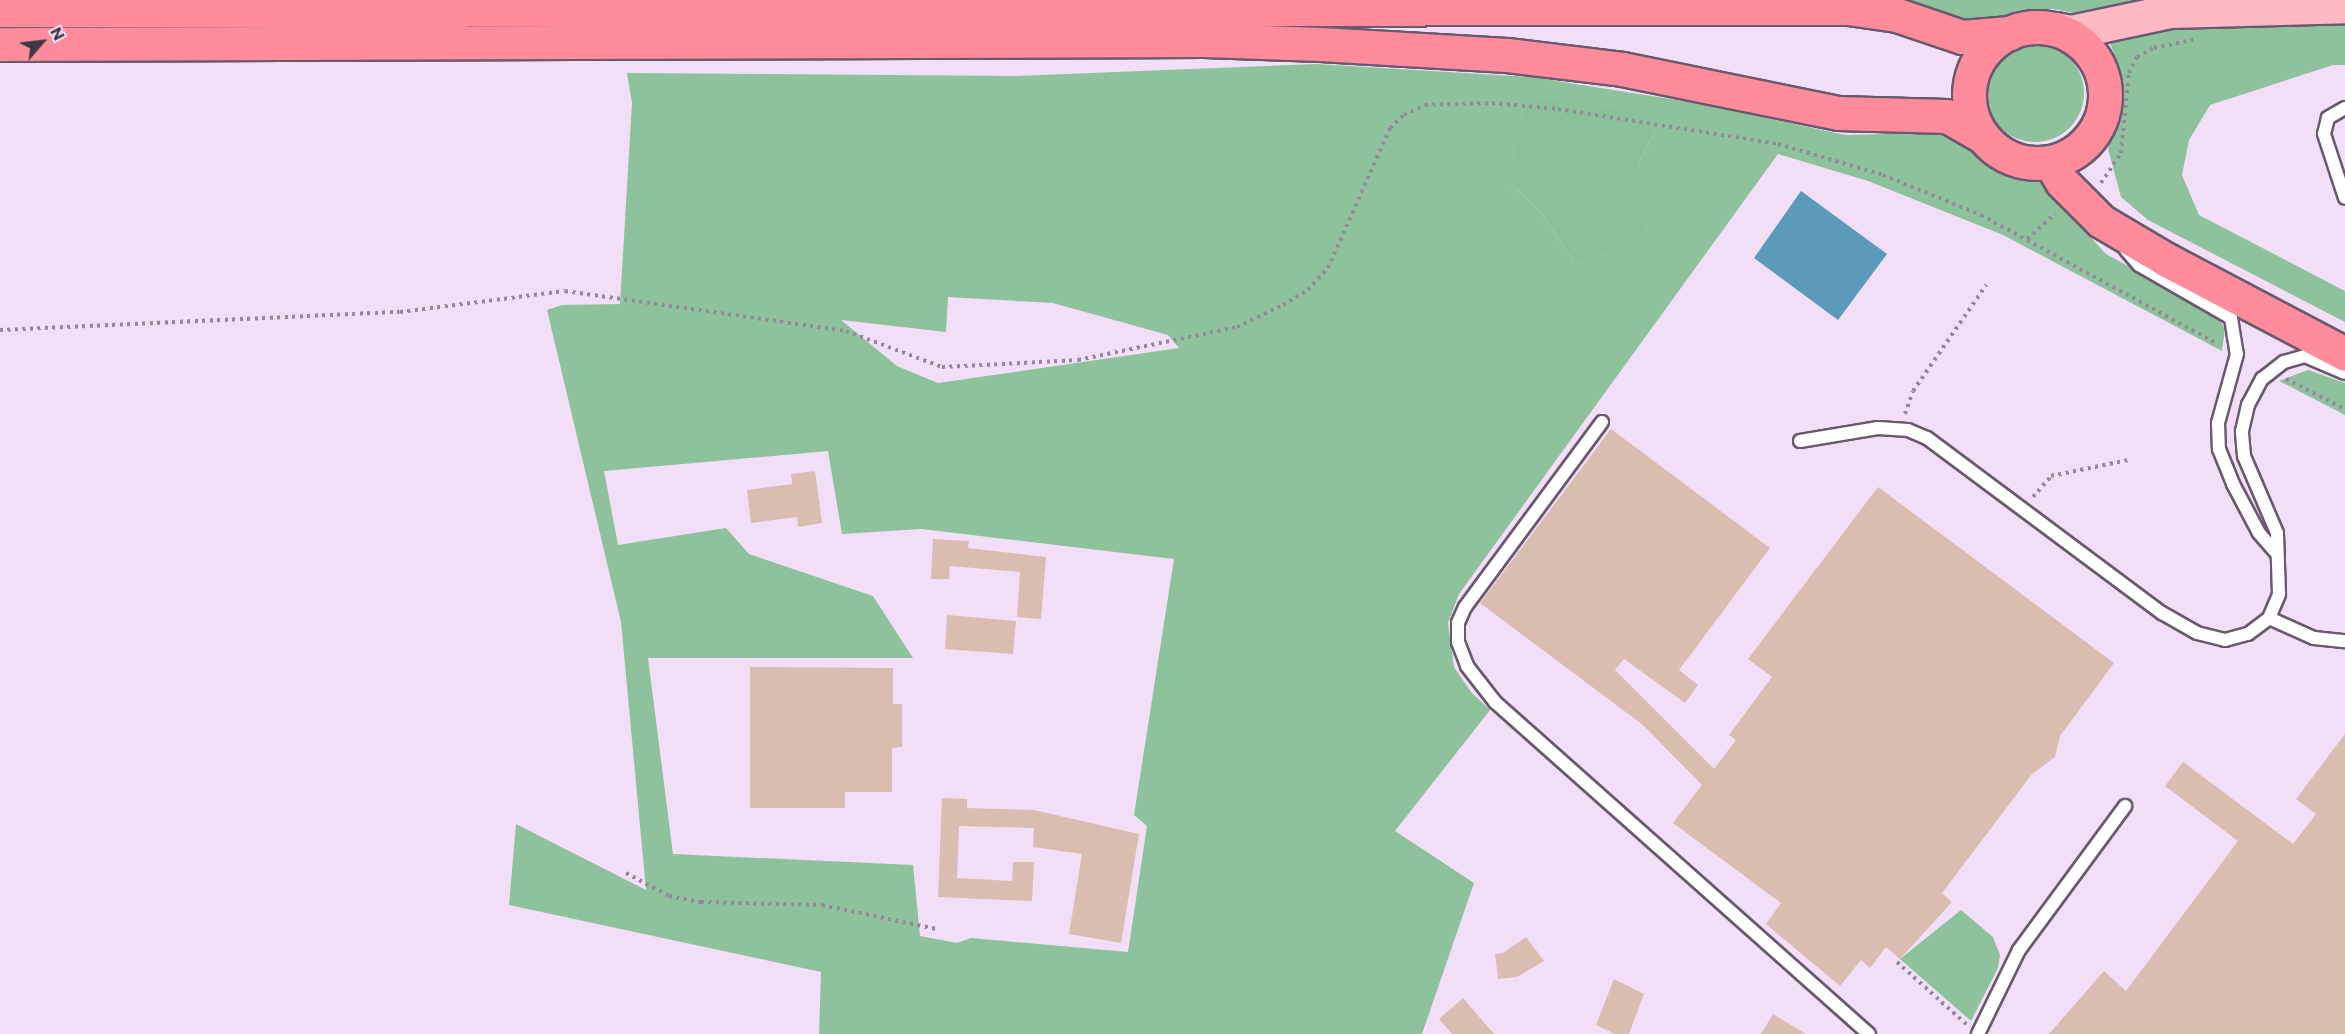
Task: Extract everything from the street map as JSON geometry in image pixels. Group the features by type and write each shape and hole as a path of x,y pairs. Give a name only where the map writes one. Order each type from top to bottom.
{"highway":[{"path":"0,10 1848,8 1897,15 1962,37 2010,33 2032,27 2055,29 2075,39 2094,41 2104,86 2100,120 2081,147 2050,162 2028,162 2007,156 1982,136 1947,116 1871,117 1838,113 1622,69 1507,55 1320,44 1180,40 0,44"},
{"path":"1982,136 1970,105 1973,72 1983,53 2010,33"},
{"path":"2050,162 2062,182 2101,221 2167,261 2345,354"}],"main road":[{"path":"2094,41 2146,13 2345,6"}],"lane":[{"path":"2345,108 2328,118 2324,134 2345,198"},
{"path":"2101,221 2139,265 2231,318 2237,354 2218,423 2219,449 2248,513 2277,554"},
{"path":"1800,441 1878,428 1900,429 1927,438 2162,613 2197,633 2225,640 2248,634 2269,618 2279,594 2277,533 2244,456 2242,431 2248,405 2262,378 2284,362 2305,356 2345,373"},
{"path":"1602,422 1465,607 1458,623 1458,642 1467,666 1495,702 1869,1034"},
{"path":"2269,618 2314,638 2345,641"},
{"path":"1978,1034 2019,950 2125,806"}],"path":[{"path":"2104,182 2121,153 2129,73 2137,57 2154,48 2203,38 2212,30 2212,9"},
{"path":"0,330 400,312 565,291 846,331 942,367 1078,360 1237,327 1308,290 1328,268 1341,246 1379,147 1397,121 1425,105 1492,103 1558,109 1778,144 1883,175 1981,215 2237,354"},
{"path":"1900,429 1913,391 1986,285"},
{"path":"2271,372 2345,409"},
{"path":"2023,509 2051,476 2128,460"},
{"path":"626,873 669,896 701,902 822,905 937,929"},
{"path":"1898,962 1978,1034"}],"green space":[{"path":"1891,0 2345,0 2345,65 2333,65 2210,105 2189,140 2182,175 2199,215 2345,291 2345,322 2148,220 2121,197 2108,149 2117,121 2121,82 2115,56 2096,8 2074,13 2053,9 2020,10 1976,24"},
{"path":"2035,44 2054,47 2070,58 2081,74 2084,93 2081,112 2070,128 2054,139 2035,142 2016,139 2000,128 1989,112 1986,93 1989,74 2000,58 2016,47"},
{"path":"1316,64 1532,77 1702,104 1845,135 1952,132 2004,173 2039,181 2106,254 2215,313 2225,329 2222,351 2003,235 1868,181 1778,154 1459,594 1448,623 1454,667 1471,692 1490,710 1395,831 1474,883 1422,1034 819,1034 821,972 509,905 516,824 646,890 621,622 547,310 562,305 620,304 632,103 627,73 1015,76","holes":["1654,133 1638,164 1573,261 1541,212 1511,184","948,297 1053,303 1168,335 1179,348 938,383 897,366 841,320 946,332","828,451 842,534 921,529 1174,559 1134,815 1147,826 1128,952 971,938 957,943 920,936 913,865 673,854 648,658 913,658 873,596 749,554 726,528 618,545 604,471"]},
{"path":"1526,97 1640,113 1654,133 1638,164 1658,206 1634,244 1573,261 1541,212 1511,184"},
{"path":"2308,370 2345,383 2345,415 2279,381"},
{"path":"1961,910 1993,937 2000,955 1998,968 1971,1021 1900,959"}],"water":[{"path":"1801,191 1887,254 1838,320 1754,258"}],"building":[{"path":"1611,429 1770,548 1679,670 1698,685 1685,703 1624,659 1615,670 1714,769 1736,740 1729,735 1772,677 1748,659 1878,487 2114,663 2060,736 2055,757 2032,774 1942,893 1952,902 1900,959 1886,947 1870,968 1861,960 1840,986 1766,924 1781,903 1673,823 1702,785 1643,725 1480,603"},
{"path":"815,471 822,523 798,527 797,517 751,523 747,490 792,484 791,474"},
{"path":"933,539 969,541 968,548 1046,557 1041,619 1017,617 1020,572 950,566 949,579 931,579"},
{"path":"947,615 1016,621 1013,654 945,649"},
{"path":"750,667 893,668 893,704 902,704 902,747 892,748 892,792 845,792 845,808 750,808"},
{"path":"2345,734 2345,1034 2049,1034 2104,971 2126,991 2238,841 2165,786 2183,762 2293,844 2316,814 2296,799"},
{"path":"942,798 967,799 967,808 1034,810 1139,834 1121,943 1069,934 1082,854 1033,847 1034,828 959,826 957,878 1012,881 1013,862 1034,862 1032,901 938,897"},
{"path":"1526,937 1544,961 1517,977 1498,979 1495,954 1503,953"},
{"path":"1614,979 1644,994 1629,1034 1615,1034 1596,1025"},
{"path":"1463,998 1494,1034 1452,1034 1439,1019"},
{"path":"1773,1014 1806,1034 1761,1034"}]}
